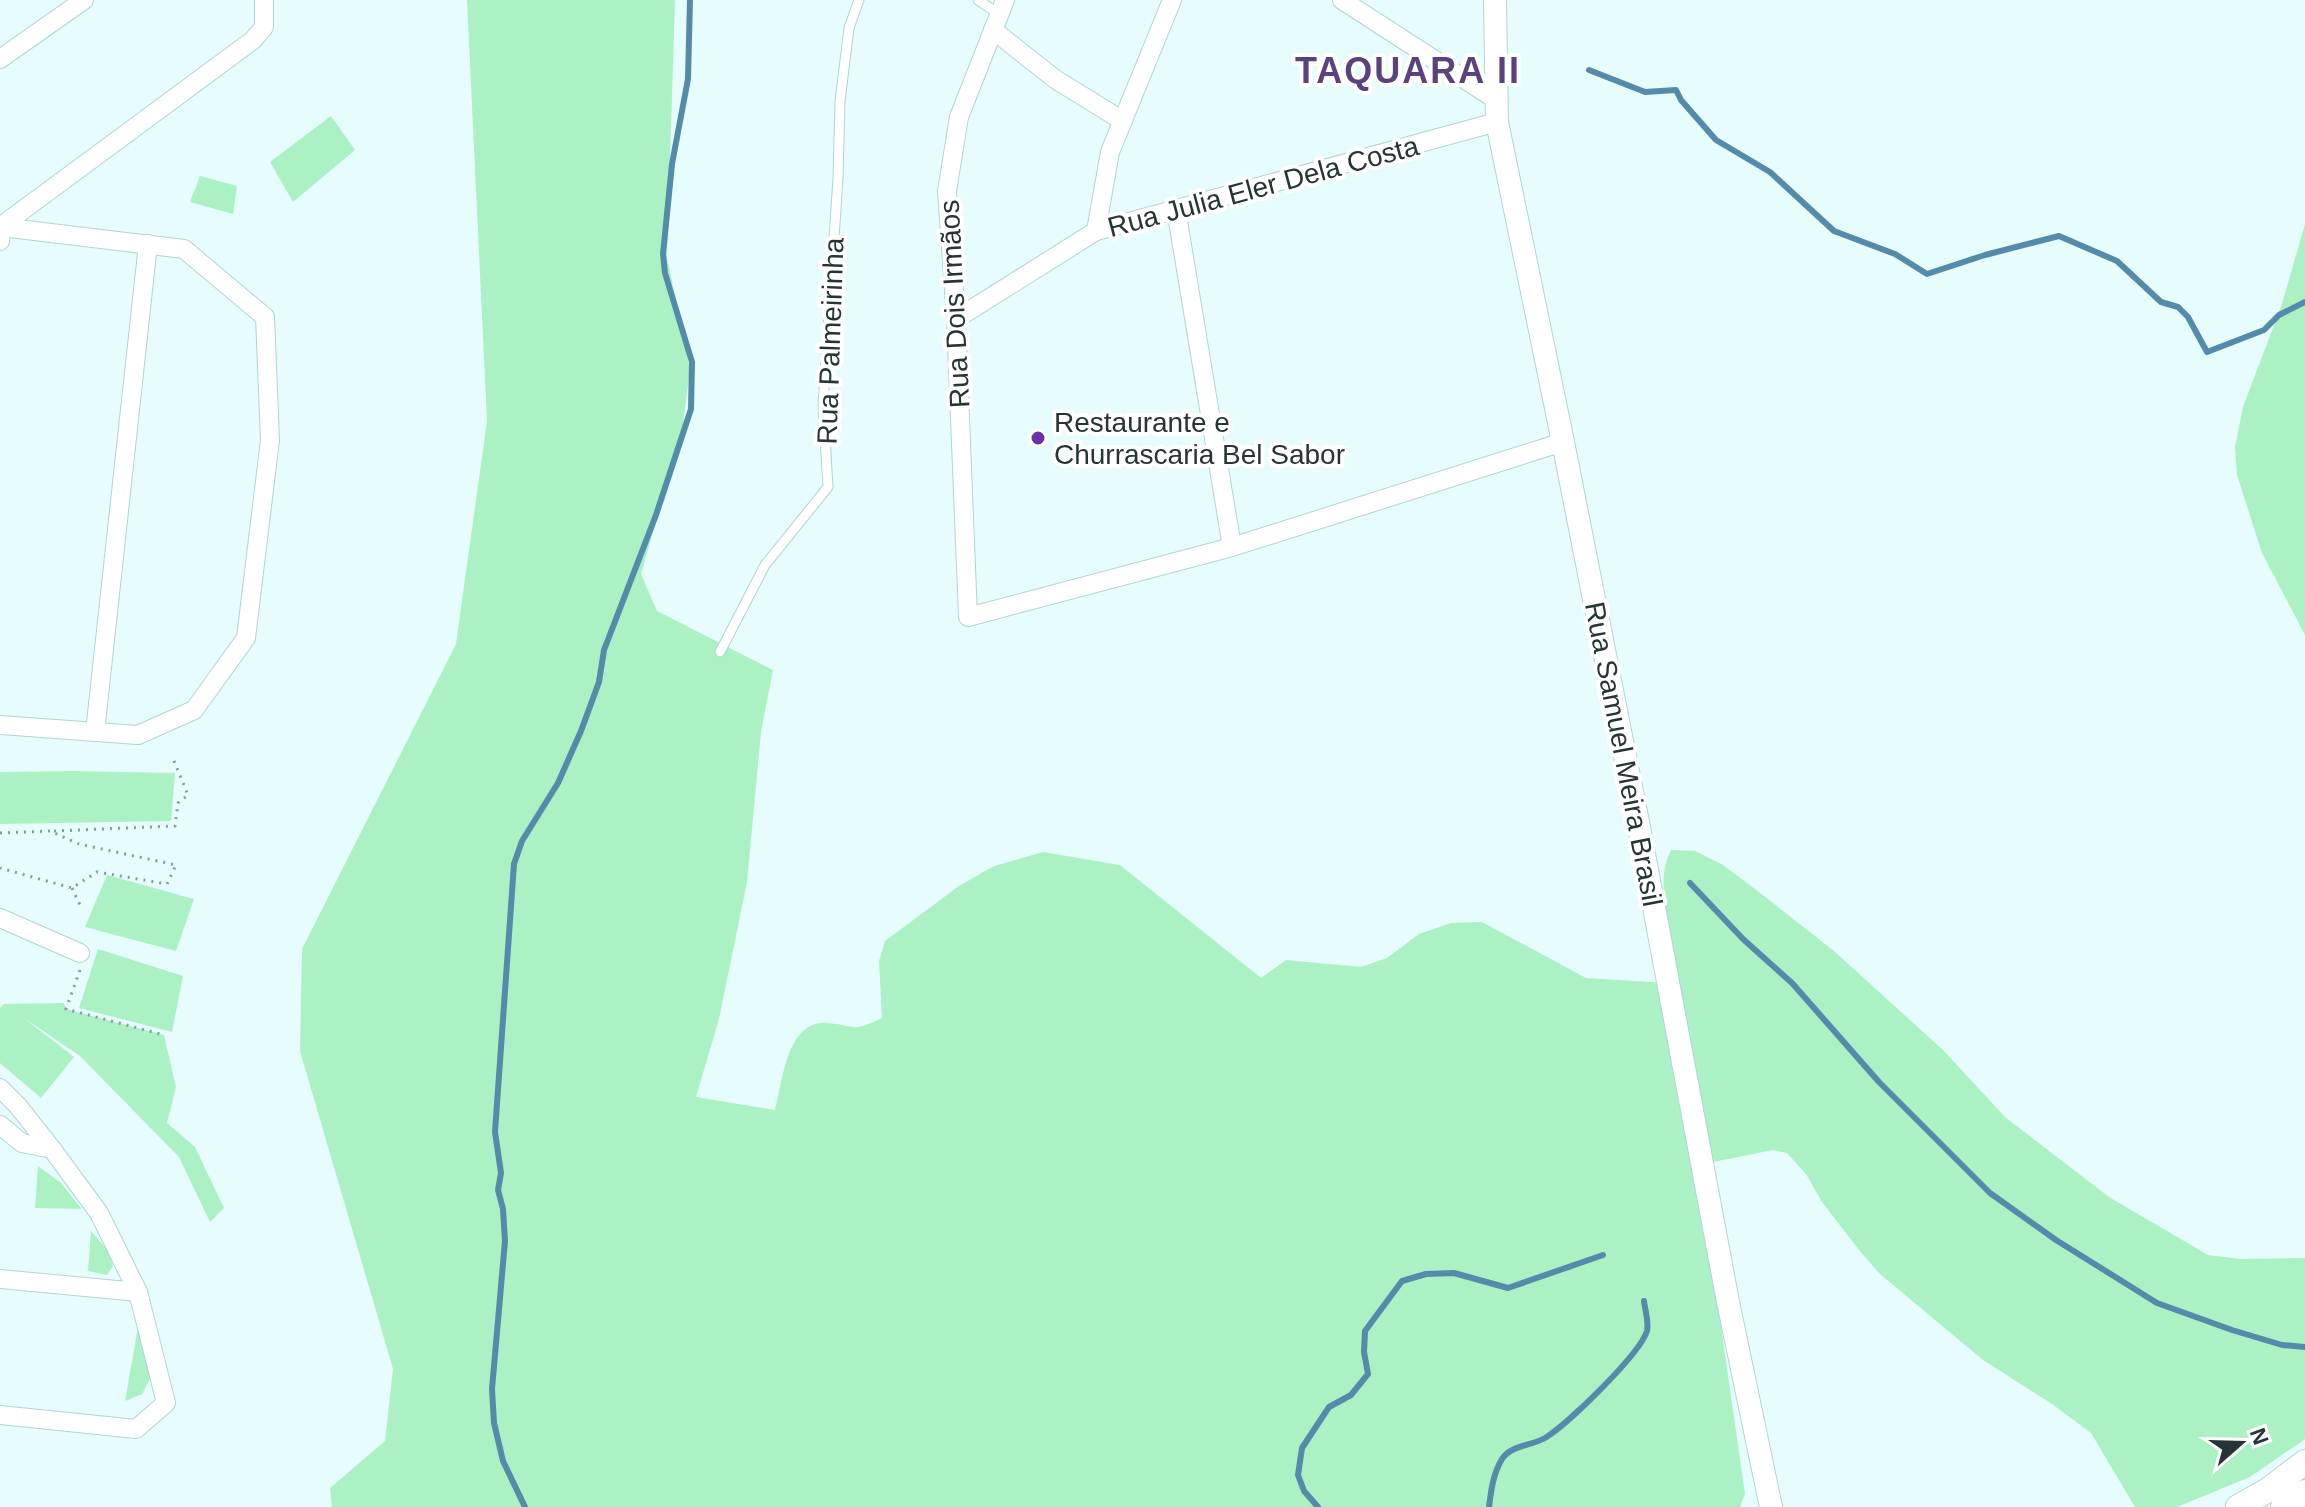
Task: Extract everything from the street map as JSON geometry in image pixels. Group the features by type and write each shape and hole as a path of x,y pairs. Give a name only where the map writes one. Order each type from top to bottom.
{"main road":[{"path":"2238,1507 2268,1490 2305,1462"},
{"path":"2283,1507 2305,1492"}],"street":[{"path":"0,59 84,0"},
{"path":"0,232 253,40 264,27 264,0"},
{"path":"1096,231 1110,152 1172,0"},
{"path":"1342,0 1495,99"},
{"name":"Rua Samuel Meira Brasil","path":"1495,0 1497,122 1563,442 1728,1302 1771,1507"},
{"path":"999,15 1055,79 1123,121"},
{"name":"Rua Dois Irmãos","path":"999,15 959,117 947,191 956,319 968,617 1232,547"},
{"name":"Rua Julia Eler Dela Costa","path":"956,319 1096,231 1497,122"},
{"path":"1176,209 1232,547 1563,442"},
{"path":"0,232 184,249 265,317 270,440 246,638 194,710 138,735 0,725"},
{"path":"95,732 148,244"},
{"path":"0,918 82,956"},
{"path":"0,1088 18,1106 99,1213 138,1292 166,1403 136,1429 0,1415"},
{"path":"0,1125 22,1143"},
{"path":"0,1141 52,1149"},
{"path":"0,1279 138,1292"}],"lane":[{"name":"Rua Palmeirinha","path":"720,652 765,565 828,487 823,404 840,101 849,28 859,0"},
{"path":"978,0 999,15"}],"path":[{"path":"0,833 175,826 178,803 188,795 172,756"},
{"path":"0,868 72,888 97,872 167,884 176,865 79,844 50,831"},
{"path":"72,888 81,907"},
{"path":"82,956 66,1009 164,1035"}],"green space":[{"path":"467,0 675,0 667,257 690,369 682,433 641,574 657,611 773,670 761,732 747,882 719,1019 696,1097 775,1110 789,1054 804,1031 814,1024 859,1027 882,1018 879,961 885,941 959,886 994,866 1043,852 1120,865 1261,978 1286,960 1361,967 1387,958 1419,934 1451,923 1482,922 1586,978 1667,983 1671,938 1664,871 1671,850 1695,851 1723,865 1834,951 1943,1050 2005,1117 2109,1197 2208,1255 2241,1259 2305,1258 2305,1439 2250,1477 2177,1507 2135,1507 2091,1433 1983,1360 1880,1274 1822,1202 1806,1174 1787,1153 1773,1150 1698,1165 1745,1494 1740,1507 332,1507 330,1488 385,1441 393,1369 300,1051 302,949 456,644 487,421"},
{"path":"331,116 355,150 293,202 270,162"},
{"path":"200,176 237,186 233,214 190,202"},
{"path":"2305,224 2305,635 2262,553 2237,475 2235,447 2243,407 2282,304"},
{"path":"0,772 175,773 171,821 0,824"},
{"path":"107,875 194,899 176,951 85,927"},
{"path":"98,949 183,976 172,1032 79,1008"},
{"path":"64,1003 66,1009 164,1035 176,1087 167,1123 195,1147 224,1208 210,1222 179,1157 80,1056 24,1018 74,1057 41,1098 0,1063 0,1008 4,1004"},
{"path":"38,1166 61,1183 82,1209 35,1208"},
{"path":"91,1231 109,1252 113,1266 107,1275 88,1271"},
{"path":"139,1322 152,1375 142,1394 125,1401"}],"waterway":[{"path":"525,1507 503,1461 494,1423 492,1389 505,1241 495,1132 514,864 522,841 558,783 581,731 599,682 604,650 656,515 691,409 692,362 665,273 663,254 672,164 688,79 690,0"},
{"path":"1589,70 1645,92 1676,90 1716,140 1770,172 1834,231 1895,254 1927,274 2059,236 2117,261 2161,302 2178,307 2188,317 2207,352 2264,330 2279,315 2305,302"},
{"path":"1690,883 1743,939 1792,983 1879,1082 1990,1193 2056,1240 2157,1303 2282,1345 2305,1347"},
{"path":"1318,1507 1304,1491 1298,1475 1302,1448 1329,1407 1351,1395 1368,1374 1364,1352 1365,1331 1402,1281 1426,1274 1454,1273 1508,1288 1603,1255"},
{"path":"1489,1507 1494,1477 1506,1454 1540,1441 1555,1431 1602,1388 1642,1342 1647,1331 1644,1301"}],"place":[{"name":"Restaurante e Churrascaria Bel Sabor","path":"1038,438"}],"district":[{"name":"TAQUARA II","path":"1408,70"}]}
